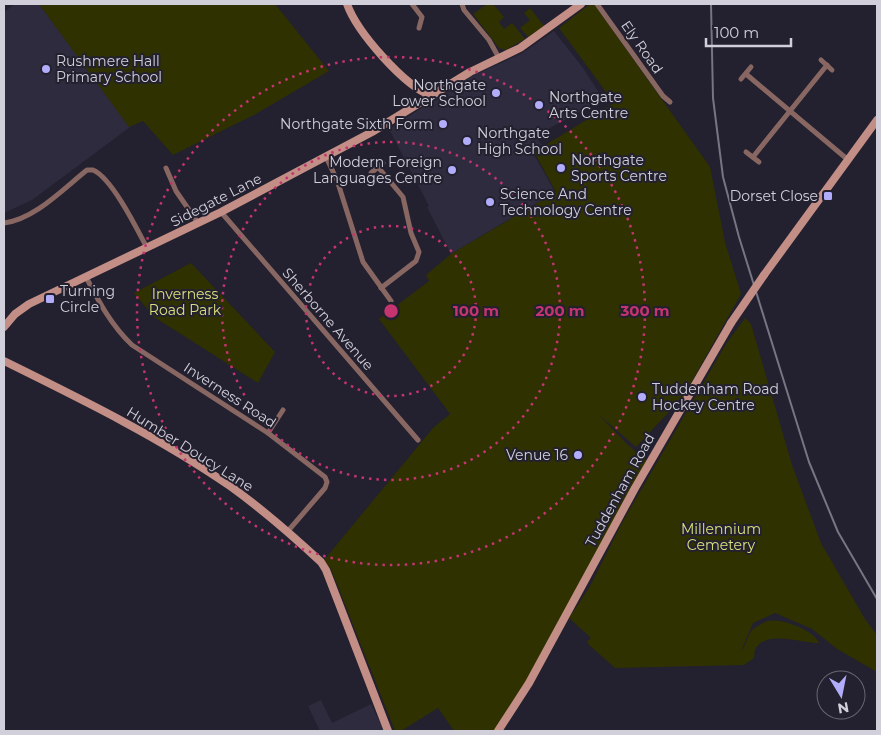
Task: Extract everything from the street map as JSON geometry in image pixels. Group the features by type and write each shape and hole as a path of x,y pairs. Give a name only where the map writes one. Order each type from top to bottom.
{"street":[{"path":"346,4 359,29 413,86 422,103"},
{"path":"412,4 425,17 419,28"},
{"path":"462,4 464,10 492,45 499,58"},
{"name":"Sidegate Lane","path":"4,327 24,307 222,212 326,157 422,103 470,72 530,42 581,4"},
{"name":"Ely Road","path":"597,4 663,96 670,102"},
{"path":"820,60 832,70"},
{"path":"753,157 827,65"},
{"path":"741,79 752,67"},
{"path":"746,74 847,159"},
{"path":"413,86 432,96"},
{"name":"Tuddenham Road","path":"498,731 529,683 635,488 731,322 877,120"},
{"path":"746,152 759,162"},
{"path":"326,157 337,180 360,256 391,301"},
{"path":"371,173 383,163"},
{"path":"378,167 404,197 411,233 419,252 416,261 381,288"},
{"path":"166,168 176,191 198,223"},
{"path":"4,223 14,222 33,211 87,170 93,170 102,176 130,214 147,248"},
{"name":"Sherborne Avenue","path":"222,212 418,440"},
{"name":"Inverness Road","path":"86,277 117,331 132,345 268,433 325,476 327,482 325,488 288,531"},
{"name":"Humber Doucy Lane","path":"4,362 137,428 230,486 288,531 326,570 388,731"},
{"path":"268,433 283,410"}],"shaded area":[{"name":"Rushmere Hall Primary School","path":"15,4 39,4 130,127 32,200 4,213 4,12"},
{"name":"Northgate High School","path":"554,31 583,68 603,99 535,136 542,145 532,151 555,192 451,254 427,207 429,206 389,129 470,77 521,54"},
{"path":"321,700 332,723 371,704 384,731 320,731 308,706"}],"green space":[{"path":"39,4 275,4 329,71 254,115 173,155 143,121 129,127"},
{"path":"487,4 493,4 504,17 499,22 504,29 512,23 525,39 506,50 499,48 473,14"},
{"path":"590,4 594,4 710,167 725,242 741,294 683,397 636,447 599,415 628,445 648,461 525,683 494,731 454,731 438,708 401,731 395,731 331,569 324,560 433,428 450,414 379,319 429,281 426,275 451,254 556,192 534,152 614,103 559,28"},
{"path":"530,8 544,26 528,37 520,28 530,20 524,13"},
{"name":"Inverness Road Park","path":"191,263 275,352 258,383 154,317 134,293"},
{"name":"Millennium Cemetery","path":"745,318 751,324 792,465 821,543 865,619 877,635 877,672 837,649 812,629 775,613 753,623 741,651 752,630 768,621 781,621 796,626 811,634 819,643 784,639 767,640 755,650 754,658 744,665 615,668 589,645 587,641 591,638 569,618 589,588 623,521 726,344"}],"railway":[{"path":"711,4 713,98 723,177 739,237 809,462 838,532 877,599"}],"place":[{"name":"Rushmere Hall Primary School","path":"46,69"},
{"name":"Northgate Lower School","path":"496,93"},
{"name":"Northgate Arts Centre","path":"539,105"},
{"name":"Northgate Sixth Form","path":"443,124"},
{"name":"Northgate High School","path":"467,141"},
{"name":"Northgate Sports Centre","path":"561,168"},
{"name":"Modern Foreign Languages Centre","path":"452,170"},
{"name":"Dorset Close","path":"828,196"},
{"name":"Science And Technology Centre","path":"490,202"},
{"name":"Turning Circle","path":"50,299"},
{"name":"Tuddenham Road Hockey Centre","path":"642,397"},
{"name":"Venue 16","path":"578,455"}]}
